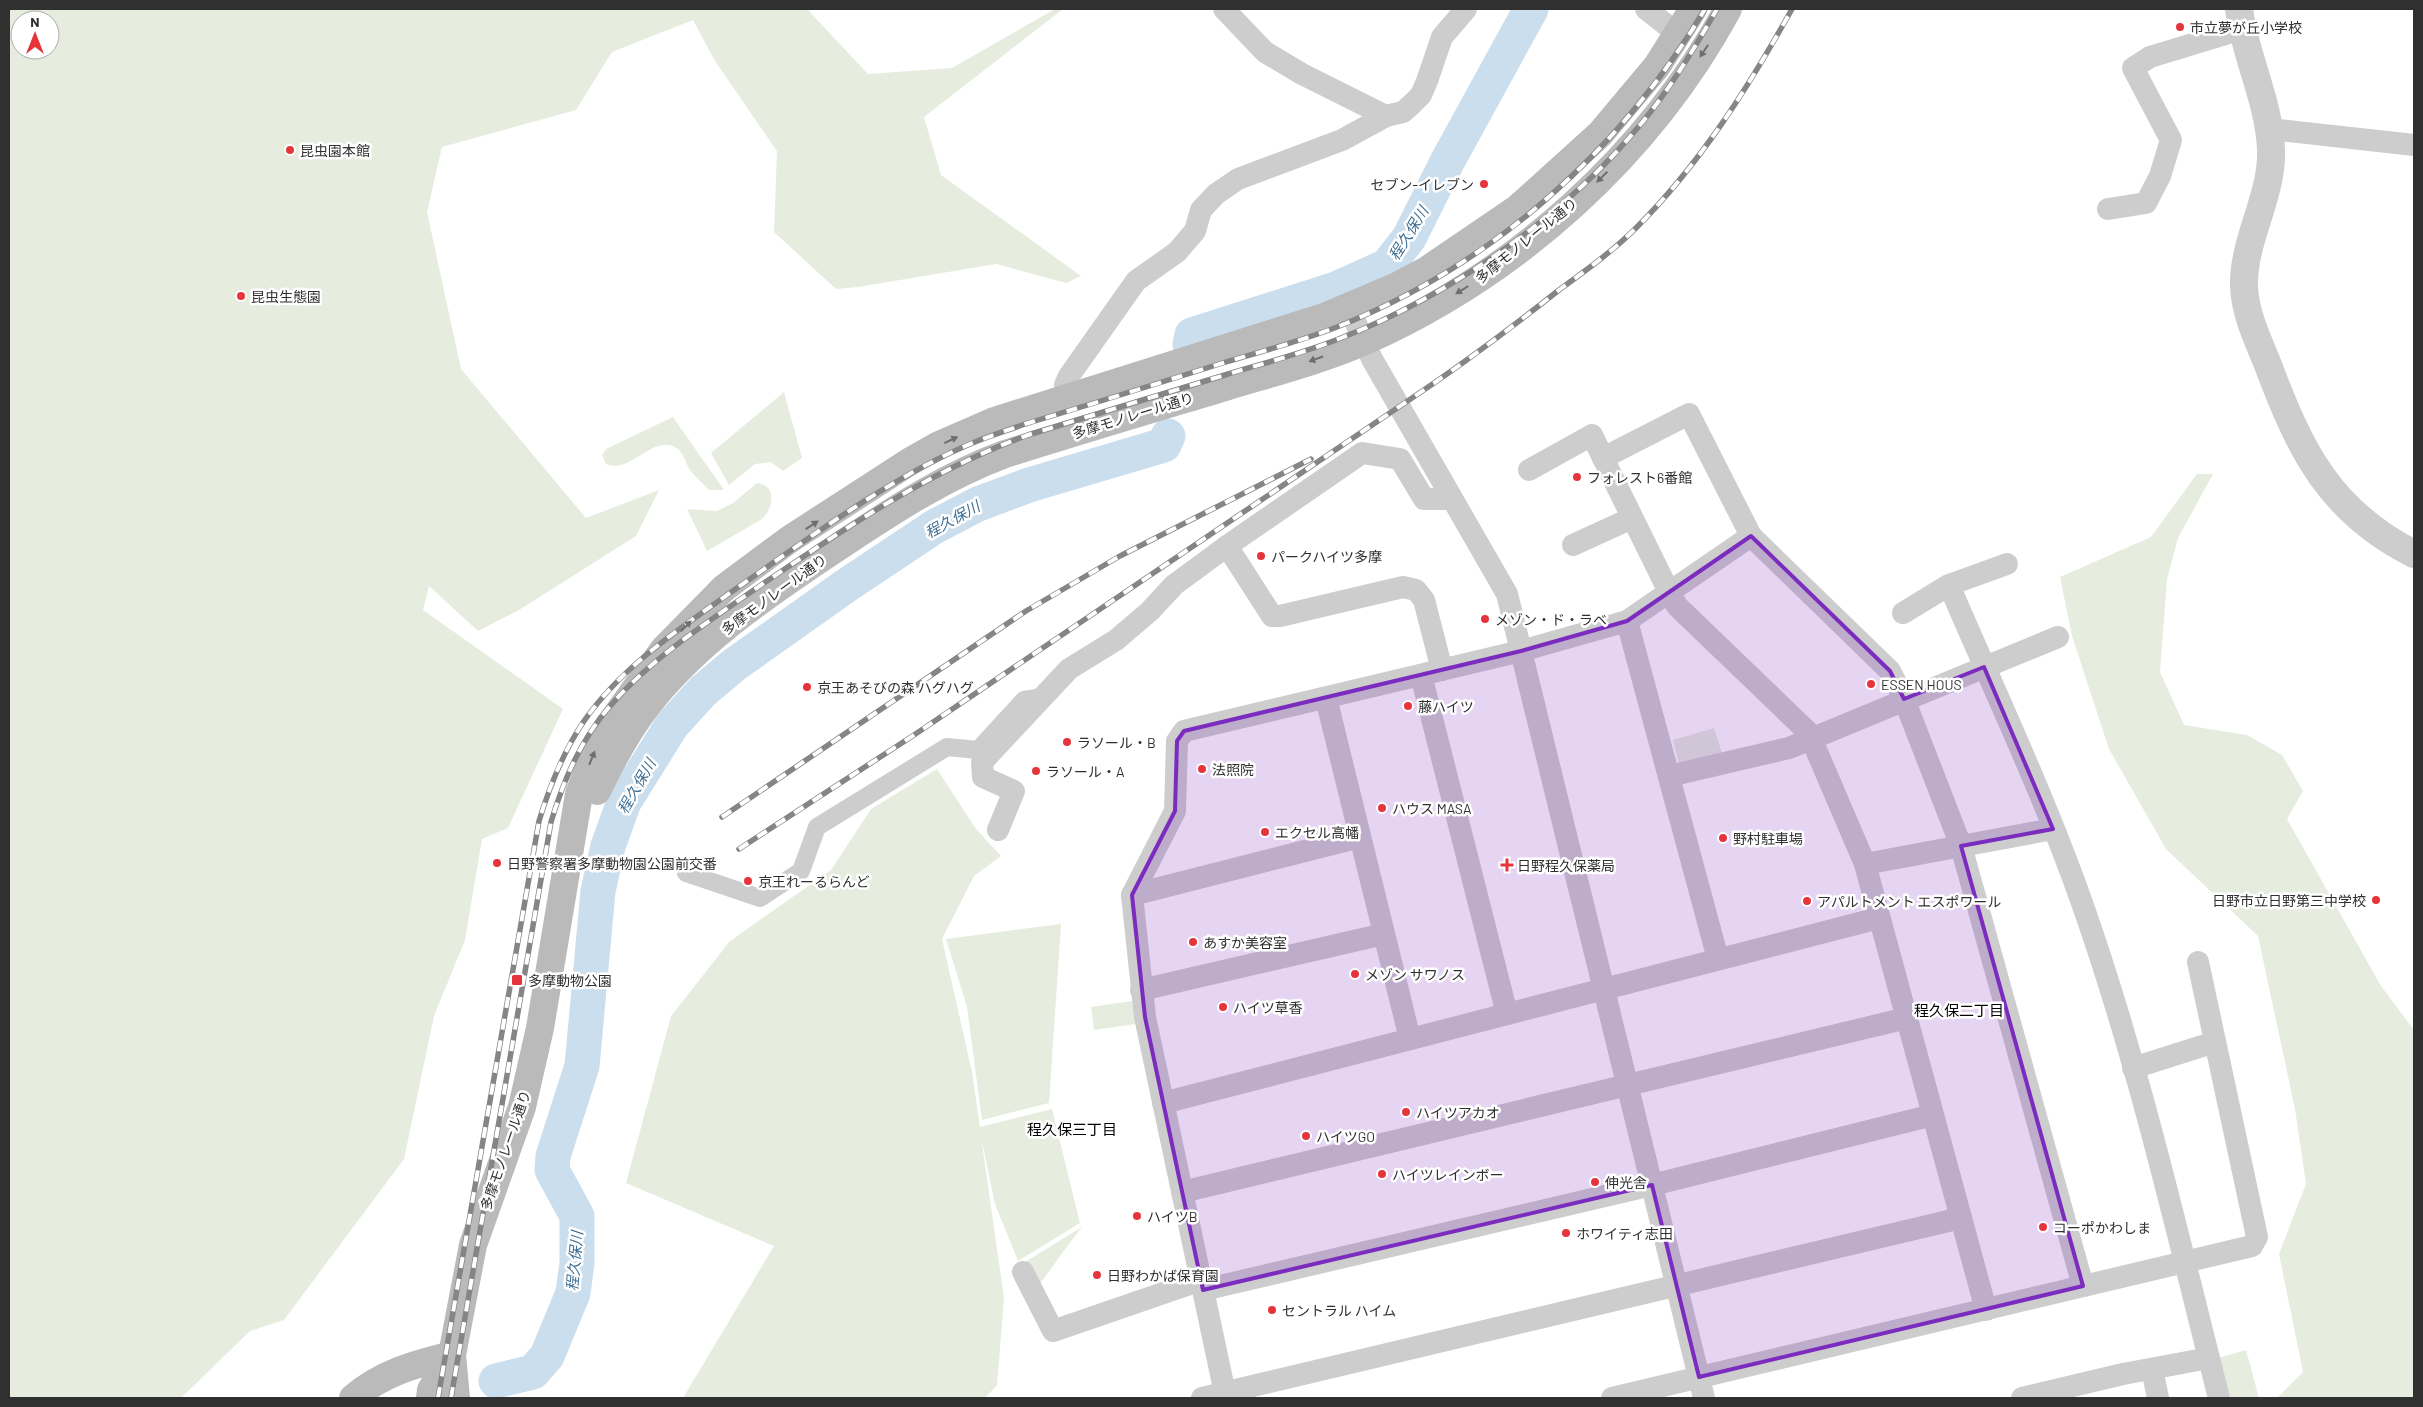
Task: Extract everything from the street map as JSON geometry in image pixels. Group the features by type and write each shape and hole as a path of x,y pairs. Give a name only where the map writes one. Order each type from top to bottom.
{"main road":[{"name":"多摩モノレール通り","path":"456,1398 452,1355 473,1245 522,1107 540,1028 579,794 596,749 608,727 664,649 719,593 790,539 939,445 994,421 1291,329 1349,308 1427,270 1490,229 1526,202 1600,134 1626,105 1678,34 1693,9"},
{"name":"多摩モノレール通り","path":"568,856 614,756 638,717 681,668 745,612 883,517 956,475 990,460 1302,364 1364,341 1436,305 1474,282 1538,234 1594,185 1655,119 1708,46 1728,9"},
{"name":"多摩モノレール通り","path":"430,1398 431,1390 452,1355"},
{"path":"353,1398 368,1385 388,1374 410,1365 452,1355"}],"street":[{"path":"1224,9 1265,52 1302,74 1386,116"},
{"path":"1069,397 1065,385 1069,376 1136,281 1177,252 1195,230 1201,210 1216,194 1238,179 1342,140 1386,116 1403,112 1421,95 1442,37 1466,9"},
{"path":"1646,9 1678,34"},
{"path":"2108,209 2146,203 2160,176 2172,140 2133,68 2150,57 2240,19 2270,129 2271,151 2268,178 2246,262 2244,287 2248,316 2279,394 2303,448 2316,471 2356,516 2389,541 2414,554"},
{"path":"2270,129 2414,145"},
{"path":"1349,308 1364,341 1452,500 1507,594 1702,1388"},
{"path":"1604,458 1690,414 1751,536 1890,670 1904,699 1961,846 2083,1286"},
{"path":"1529,470 1592,435 1677,606 1808,732 1865,864 1986,1310"},
{"path":"998,830 1014,791 984,777 982,762 1069,669 1116,640 1150,611 1174,585 1227,546 1362,453 1400,460 1424,498 1452,500"},
{"path":"1573,545 1632,518"},
{"path":"1225,1396 1145,1018 1132,895 1175,811 1177,741 1184,731 1522,651 1627,621 1670,594 1751,536"},
{"path":"1227,546 1272,616 1280,616 1403,587 1416,590 1424,600 1432,672 1507,1014"},
{"path":"1903,613 1948,585 2008,564"},
{"path":"1948,585 2053,828 2082,903 2133,1068 2219,1398"},
{"path":"1627,621 1718,959"},
{"path":"1669,776 1789,748 2058,637"},
{"path":"686,873 760,898 801,870 816,827 947,747 978,750 1024,700 1043,697"},
{"path":"1326,698 1410,1039"},
{"path":"1865,864 2053,828"},
{"path":"1132,895 1360,837"},
{"path":"1163,1103 1879,918"},
{"path":"1141,990 1384,934"},
{"path":"1612,1398 1702,1388 1986,1310 2252,1246 2257,1237 2198,962"},
{"path":"1182,1192 1907,1018"},
{"path":"2133,1068 2215,1042"},
{"path":"1023,1272 1053,1331 1202,1285 1652,1185 1933,1115"},
{"path":"1202,1398 1225,1396 1961,1218"},
{"path":"2022,1398 2209,1358"},
{"path":"2152,1369 2158,1398"}],"highlighted area":[{"path":"1751,536 1890,671 1904,699 1984,667 2053,829 1961,846 2083,1286 1699,1377 1652,1185 1203,1290 1145,1017 1132,895 1175,811 1177,741 1184,731 1521,651 1627,621"}],"shaded area":[{"path":"9,9 807,9 868,74 952,68 1055,9 1063,9 924,117 941,175 1081,276 1066,283 996,264 836,289 774,232 777,151 715,61 693,20 612,52 576,110 442,147 427,212 461,369 586,518 659,490 636,536 519,610 478,631 429,586 423,610 563,709 508,828 482,839 465,940 434,1016 404,1159 284,1320 250,1331 181,1398 9,1398"},
{"path":"784,392 802,458 783,471 771,462 755,464 729,485 711,453"},
{"path":"673,417 724,490 709,490 690,470 680,452 675,447 666,445 658,446 623,464 615,466 606,464 602,455 606,449"},
{"path":"2197,474 2213,474 2178,538 2167,579 2160,672 2184,725 2247,735 2282,755 2303,791 2287,819 2381,986 2414,1030 2414,1398 2277,1398 2303,1372 2279,1254 2306,1184 2295,1109 2258,936 2166,849 2109,749 2072,636 2060,577 2151,537"},
{"path":"757,483 764,485 771,493 771,504 766,514 762,519 707,551 687,509 717,511 733,503"},
{"path":"1714,728 1722,753 1679,764 1673,740"},
{"path":"937,769 976,829 1001,856 974,876 942,939 972,1072 980,1127 1052,1109 1080,1223 1018,1261 995,1204 981,1137 1004,1298 997,1385 985,1398 683,1398 774,1246 626,1183 671,1016 730,941 831,870 871,809"},
{"path":"1061,924 1049,1103 982,1120 967,1007 946,939"},
{"path":"1132,1001 1136,1024 1094,1030 1091,1007"},
{"path":"1082,1227 1070,1243 1035,1290 1022,1264"},
{"path":"2246,1350 2259,1398 2229,1398 2218,1358"}],"waterway":[{"name":"程久保川","path":"1190,344 1192,335 1336,289 1387,266 1409,238 1447,162 1531,9"},
{"name":"程久保川","path":"496,1381 533,1372 547,1356 573,1293 577,1263 577,1216 552,1170 553,1156 582,1066 598,891 608,846 624,802 672,725 703,691 734,665 847,585 934,527 978,504 1029,485 1164,445 1168,436"}],"railway":[{"path":"438,1398 539,821 563,757 576,733 617,682 654,648 695,617 793,549 883,490 944,456 981,439 1025,424 1282,346 1337,327 1394,301 1448,271 1499,237 1547,198 1592,156 1633,110 1671,61 1705,9"},
{"path":"451,1398 551,822 568,775 582,746 611,705 663,655 721,612 857,522 957,465 1028,435 1284,358 1341,338 1424,299 1464,276 1504,250 1541,221 1577,191 1610,159 1640,125 1671,83 1717,9"},
{"path":"739,849 914,735 1431,385 1505,332 1608,253 1636,228 1681,178 1702,151 1758,68 1792,9"},
{"path":"722,817 1026,611 1120,556 1311,459"}],"place":[{"name":"市立夢が丘小学校","path":"2180,27"},
{"name":"昆虫園本館","path":"290,150"},
{"name":"セブン-イレブン","path":"1484,184"},
{"name":"昆虫生態園","path":"241,296"},
{"name":"フォレスト6番館","path":"1577,477"},
{"name":"パークハイツ多摩","path":"1261,556"},
{"name":"メゾン・ド・ラベ","path":"1485,619"},
{"name":"ESSEN HOUS","path":"1871,684"},
{"name":"京王あそびの森 ハグハグ","path":"807,687"},
{"name":"藤ハイツ","path":"1408,706"},
{"name":"ラソール・B","path":"1067,742"},
{"name":"法照院","path":"1202,769"},
{"name":"ラソール・A","path":"1036,771"},
{"name":"ハウス MASA","path":"1382,808"},
{"name":"エクセル高幡","path":"1265,832"},
{"name":"野村駐車場","path":"1723,838"},
{"name":"日野警察署多摩動物園公園前交番","path":"497,863"},
{"name":"日野程久保薬局","path":"1507,865"},
{"name":"京王れーるらんど","path":"748,881"},
{"name":"日野市立日野第三中学校","path":"2376,900"},
{"name":"アパルトメント エスポワール","path":"1807,901"},
{"name":"あすか美容室","path":"1193,942"},
{"name":"メゾン サワノス","path":"1355,974"},
{"name":"多摩動物公園","path":"517,980"},
{"name":"ハイツ草香","path":"1223,1007"},
{"name":"ハイツアカオ","path":"1406,1112"},
{"name":"ハイツGO","path":"1306,1136"},
{"name":"ハイツレインボー","path":"1382,1174"},
{"name":"伸光舎","path":"1595,1182"},
{"name":"ハイツB","path":"1137,1216"},
{"name":"コーポかわしま","path":"2043,1227"},
{"name":"ホワイティ志田","path":"1566,1233"},
{"name":"日野わかば保育園","path":"1097,1275"},
{"name":"セントラル ハイム","path":"1272,1310"}],"district":[{"name":"程久保二丁目","path":"1959,1010"},
{"name":"程久保三丁目","path":"1072,1129"}]}
